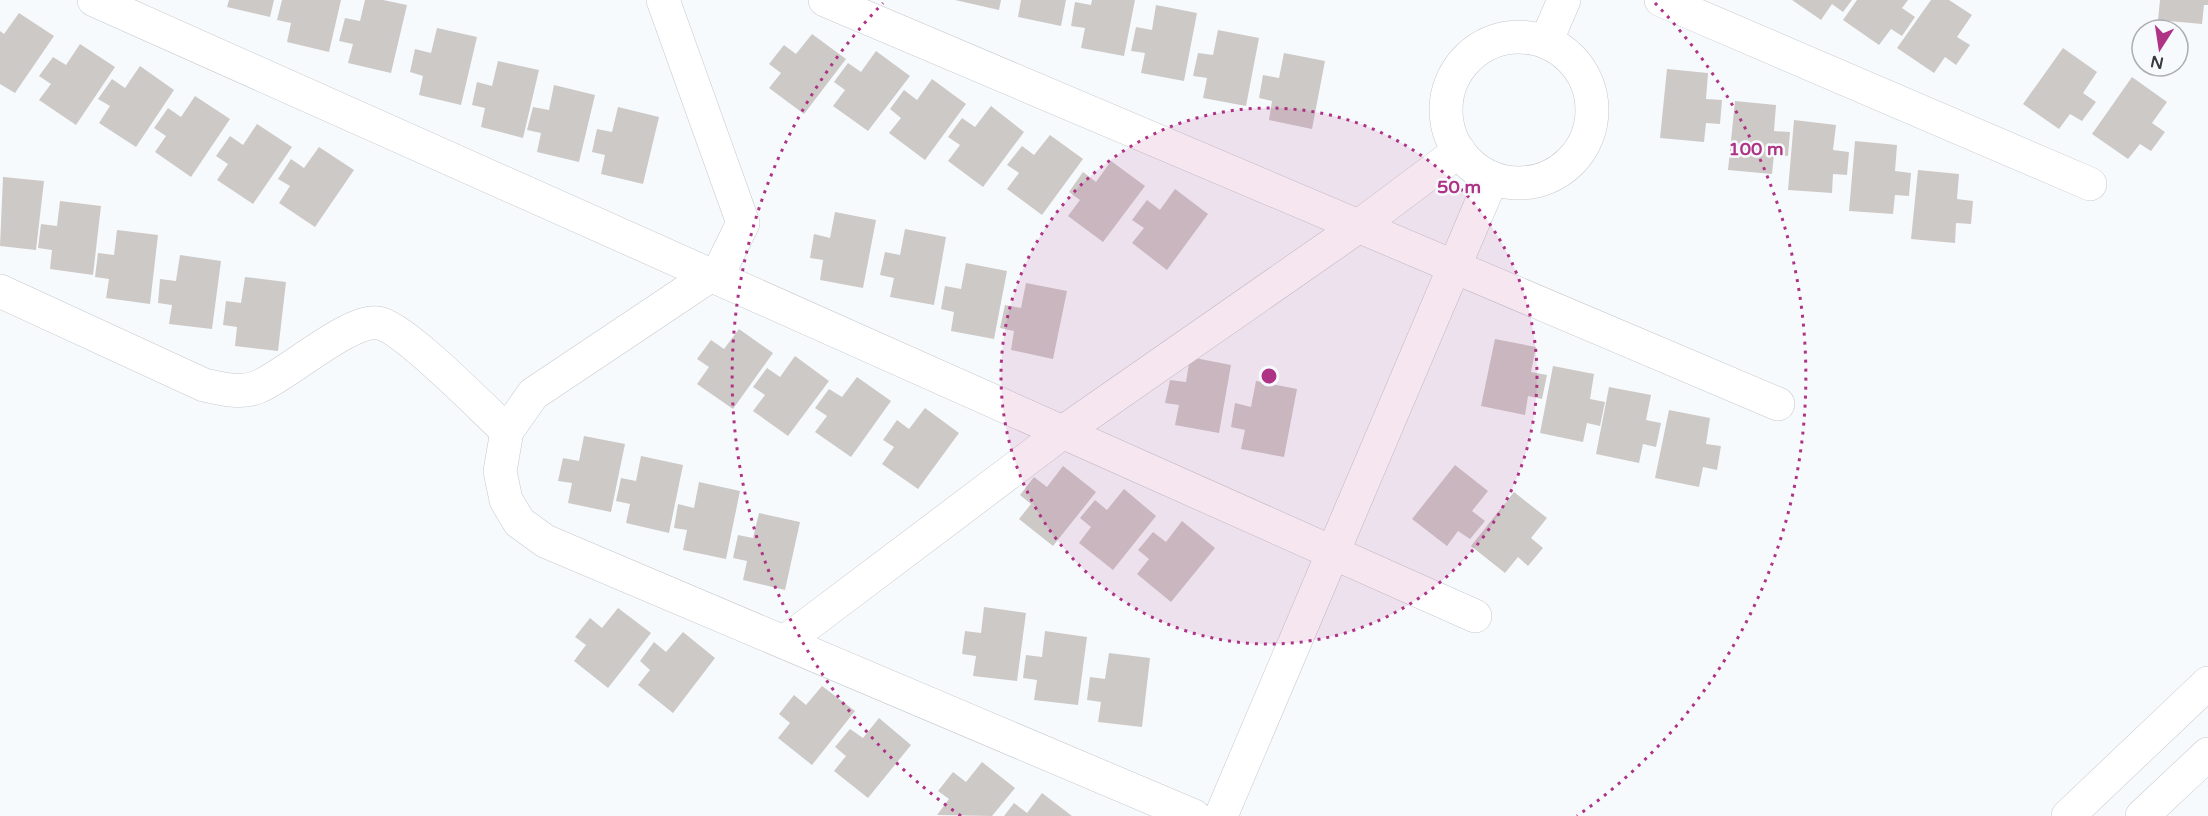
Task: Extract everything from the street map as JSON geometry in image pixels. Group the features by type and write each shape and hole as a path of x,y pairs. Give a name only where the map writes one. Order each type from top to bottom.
{"main road":[{"path":"94,0 1475,616"},
{"path":"663,0 743,223 714,277 533,394 507,431 500,471 506,500 519,522 545,541 786,641 1194,816"},
{"path":"825,0 1778,404"},
{"path":"1546,42 1564,0"},
{"path":"1661,0 2090,184"},
{"path":"1521,37 1546,42 1566,54 1582,71 1591,93 1593,117 1587,139 1574,159 1556,174 1534,182 1510,183 1492,178 1467,161 1459,151 1453,141 1446,118 1448,92 1457,69 1474,51 1497,40 1521,37"},
{"path":"786,641 1063,432 1359,226 1459,151"},
{"path":"1221,816 1492,178"},
{"path":"0,291 204,385 233,391 257,387 355,327 378,322 402,334 507,431"},
{"path":"2068,816 2208,683"},
{"path":"2142,816 2208,754"}],"building":[{"path":"229,0 274,0 270,17 227,7"},
{"path":"282,0 341,0 329,52 287,42 291,23 277,20"},
{"path":"365,0 383,0 407,5 391,73 348,63 353,44 339,41 345,18 360,21"},
{"path":"955,0 1001,0 999,10"},
{"path":"1021,0 1066,0 1061,26 1018,17"},
{"path":"1092,0 1135,0 1124,56 1081,48 1085,28 1071,26 1075,2 1091,5"},
{"path":"1792,0 1852,0 1843,12 1832,4 1821,20"},
{"path":"1857,0 1908,0 1902,8 1915,17 1902,36 1891,29 1879,45 1843,20"},
{"path":"1931,0 1949,0 1972,15 1957,37 1970,45 1956,65 1945,57 1934,73 1897,48"},
{"path":"2160,0 2208,0 2208,5 2204,5 2202,24 2190,23 2190,18 2158,18"},
{"path":"1156,5 1197,13 1184,81 1141,73 1145,53 1131,51 1136,27 1152,30"},
{"path":"19,13 54,36 15,93 0,84 0,31 4,34"},
{"path":"437,28 477,37 461,105 419,95 423,76 410,72 415,49 431,53"},
{"path":"1218,30 1259,38 1246,106 1203,98 1207,78 1193,76 1198,53 1213,55"},
{"path":"812,34 846,59 804,114 769,88 781,73 769,64 784,45 796,54"},
{"path":"80,44 115,67 76,125 39,100 51,84 39,76 53,57 66,65"},
{"path":"2063,48 2097,72 2083,93 2096,102 2082,121 2070,114 2059,129 2023,104"},
{"path":"876,51 910,76 868,131 833,106 845,90 834,82 848,63 861,72"},
{"path":"1284,53 1325,61 1312,129 1269,120 1272,101 1259,98 1263,75 1279,78"},
{"path":"498,61 539,70 523,138 481,127 485,108 472,105 477,82 492,86"},
{"path":"140,66 174,90 136,147 99,123 110,106 98,99 112,79 125,88"},
{"path":"1667,69 1708,73 1706,99 1722,100 1720,124 1706,123 1704,142 1660,138"},
{"path":"2131,78 2167,102 2152,123 2165,132 2151,151 2140,144 2128,159 2092,134"},
{"path":"932,79 966,104 925,160 889,133 901,118 890,109 904,90 917,100"},
{"path":"554,85 595,95 579,162 537,152 541,133 527,130 533,107 549,110"},
{"path":"195,96 230,119 191,177 155,152 166,136 154,128 168,108 181,117"},
{"path":"1735,101 1776,105 1774,131 1790,132 1788,156 1774,154 1772,174 1728,170"},
{"path":"991,106 1024,132 983,187 948,161 960,145 948,137 962,118 975,127"},
{"path":"618,107 659,117 643,184 601,174 605,155 592,152 597,129 612,132"},
{"path":"1794,120 1836,125 1833,150 1849,152 1847,175 1833,174 1832,193 1788,190"},
{"path":"257,124 292,147 253,204 217,180 228,164 216,156 230,136 243,145"},
{"path":"1050,135 1083,159 1042,215 1007,189 1019,173 1007,165 1022,146 1034,155"},
{"path":"1855,141 1897,145 1895,171 1911,173 1909,196 1895,195 1893,214 1849,211"},
{"path":"319,147 354,170 315,227 279,203 290,186 278,179 291,159 304,168"},
{"path":"1111,161 1145,186 1103,242 1068,216 1080,200 1069,192 1083,172 1096,182"},
{"path":"1918,170 1959,174 1957,199 1973,201 1971,224 1956,223 1955,243 1911,239"},
{"path":"3,177 44,181 36,250 0,246"},
{"path":"1175,189 1208,214 1167,270 1132,243 1144,228 1132,220 1147,200 1160,210"},
{"path":"60,201 101,206 93,275 50,269 52,250 38,248 41,224 57,226"},
{"path":"835,212 876,220 863,288 820,280 823,260 810,258 814,234 830,238"},
{"path":"905,229 946,237 934,305 890,297 894,278 880,275 885,252 900,255"},
{"path":"117,230 158,235 150,304 106,298 109,279 95,277 98,253 114,255"},
{"path":"180,255 221,261 212,329 169,324 172,305 158,303 160,279 176,281"},
{"path":"966,263 1007,271 994,339 951,331 954,312 941,309 945,286 961,289"},
{"path":"245,277 286,282 278,351 235,346 237,327 223,325 226,301 241,303"},
{"path":"1026,283 1067,291 1053,359 1011,350 1014,331 1000,328 1005,305 1021,308"},
{"path":"739,329 773,353 733,409 697,384 709,367 697,359 711,340 724,349"},
{"path":"1495,339 1536,347 1531,372 1547,375 1542,399 1528,396 1525,415 1481,406"},
{"path":"795,356 829,381 788,436 753,411 765,395 753,387 767,368 780,377"},
{"path":"1190,357 1231,365 1219,433 1175,425 1179,405 1165,403 1170,380 1186,382"},
{"path":"1553,366 1594,374 1590,399 1605,402 1600,426 1587,423 1583,442 1540,433"},
{"path":"857,377 891,401 851,457 815,432 827,416 815,408 829,389 842,397"},
{"path":"1256,381 1297,389 1284,457 1241,449 1245,430 1231,427 1235,403 1251,407"},
{"path":"1609,387 1651,395 1646,420 1661,423 1656,447 1643,444 1639,463 1596,454"},
{"path":"925,408 959,433 918,489 882,464 894,447 883,440 897,420 909,429"},
{"path":"1669,410 1710,418 1706,444 1721,446 1717,470 1703,467 1699,487 1655,478"},
{"path":"584,436 625,444 611,512 568,503 572,483 558,481 563,458 579,461"},
{"path":"641,456 683,465 669,533 626,523 630,504 616,501 621,478 636,481"},
{"path":"1455,465 1488,491 1472,511 1485,521 1470,539 1458,531 1447,546 1412,519"},
{"path":"1063,466 1096,492 1053,546 1019,519 1031,504 1020,495 1034,477 1047,487"},
{"path":"699,482 740,491 726,559 683,550 687,530 674,528 678,504 694,508"},
{"path":"1124,489 1156,516 1113,570 1079,543 1091,527 1080,518 1095,500 1107,510"},
{"path":"1514,492 1547,518 1531,538 1543,548 1528,566 1518,557 1505,573 1471,546"},
{"path":"759,513 800,522 785,590 743,580 747,561 733,558 738,535 753,538"},
{"path":"1182,521 1215,548 1171,602 1137,574 1149,559 1138,550 1153,532 1166,542"},
{"path":"984,607 1026,613 1017,681 973,676 976,656 962,654 965,631 981,633"},
{"path":"618,608 651,633 608,688 574,661 586,645 575,637 590,618 602,628"},
{"path":"1045,631 1087,637 1078,705 1034,700 1037,680 1023,678 1026,655 1042,657"},
{"path":"683,632 715,658 673,713 638,685 650,670 640,661 654,642 666,652"},
{"path":"1109,653 1150,658 1142,727 1098,722 1101,702 1087,700 1090,677 1105,679"},
{"path":"822,686 855,711 812,765 778,738 790,723 779,714 794,695 806,705"},
{"path":"879,718 911,745 868,798 834,771 846,756 835,747 850,729 863,738"},
{"path":"982,762 1015,788 992,816 937,815 949,799 938,791 953,772 966,782"},
{"path":"1042,793 1072,816 1004,816 1014,803 1027,813"}]}
